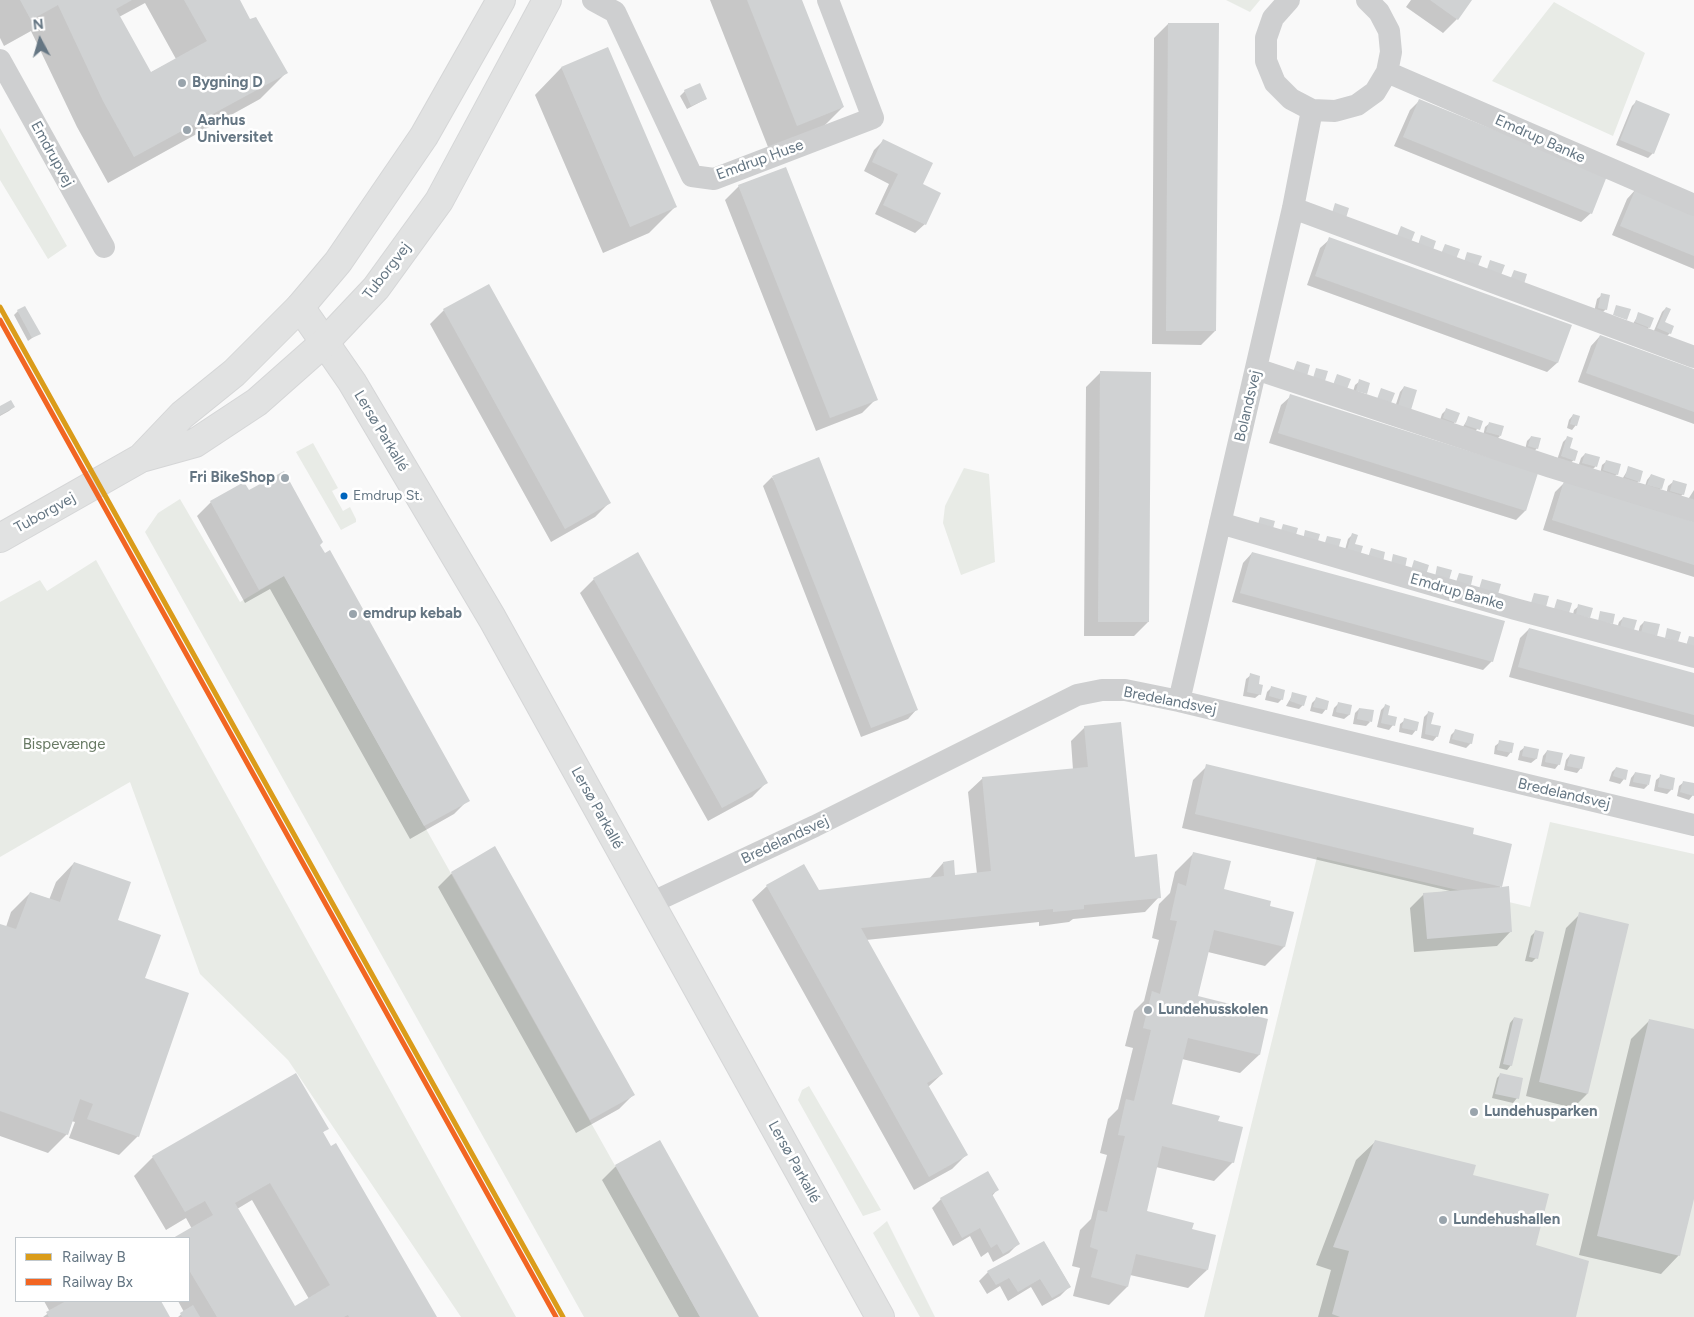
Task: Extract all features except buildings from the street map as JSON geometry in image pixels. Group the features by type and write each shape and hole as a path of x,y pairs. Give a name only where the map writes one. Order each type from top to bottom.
{"main road":[{"name":"Tuborgvej","path":"142,458 182,415 234,373 300,307 338,262 424,136 501,0"},
{"name":"Tuborgvej","path":"0,538 142,458 196,443 257,402 326,341 376,288 439,201 547,0"},
{"name":"Lersø Parkallé","path":"300,307 326,341 492,618 880,1317"}],"street":[{"name":"Emdrup Huse","path":"593,0 615,12 692,176 714,179 873,118 828,0"},
{"path":"1290,0 1273,18 1266,38 1266,61 1275,83 1291,99 1312,110 1335,111 1357,105 1374,92 1387,72 1391,52 1388,31 1379,12 1367,0"},
{"name":"Emdrupvej","path":"0,60 104,247"},
{"name":"Emdrup Banke","path":"1387,72 1694,205"},
{"name":"Bolandsvej","path":"1179,701 1293,208 1312,110"},
{"path":"1293,208 1694,356"},
{"path":"1256,369 1551,467 1694,511"},
{"name":"Emdrup Banke","path":"1220,523 1515,609 1694,657"},
{"name":"Bredelandsvej","path":"651,903 815,826 1077,695 1102,690 1125,690 1179,701 1694,825"}],"green space":[{"path":"1226,0 1260,0 1250,12"},
{"path":"1554,2 1645,53 1613,136 1492,81"},
{"path":"0,128 67,246 48,259 0,180"},
{"path":"313,443 338,488 332,491 343,511 350,507 356,519 356,522 341,530 296,452"},
{"path":"964,468 989,474 995,562 961,575 943,523 945,506"},
{"path":"180,499 240,602 284,576 700,1317 584,1317 145,532 158,513"},
{"name":"Bispevænge","path":"96,560 516,1317 461,1317 288,1060 200,974 130,782 0,857 0,602 40,580 47,591"},
{"name":"Lundehusparken","path":"1550,822 1694,854 1694,1317 1204,1317 1317,857 1530,907"},
{"path":"809,1086 881,1210 863,1216 798,1100 802,1090"},
{"path":"887,1221 935,1317 920,1317 873,1233"}],"rail line":[{"name":"B","path":"0,307 563,1317"},
{"name":"Bx","path":"0,320 556,1317"}],"place":[{"name":"Bygning D","path":"182,83"},
{"name":"Aarhus Universitet","path":"187,130"},
{"name":"Fri BikeShop","path":"285,478"},
{"name":"Emdrup St.","path":"344,496"},
{"name":"emdrup kebab","path":"353,614"},
{"name":"Lundehusskolen","path":"1148,1010"},
{"name":"Lundehusparken","path":"1474,1112"},
{"name":"Lundehushallen","path":"1443,1220"}]}
